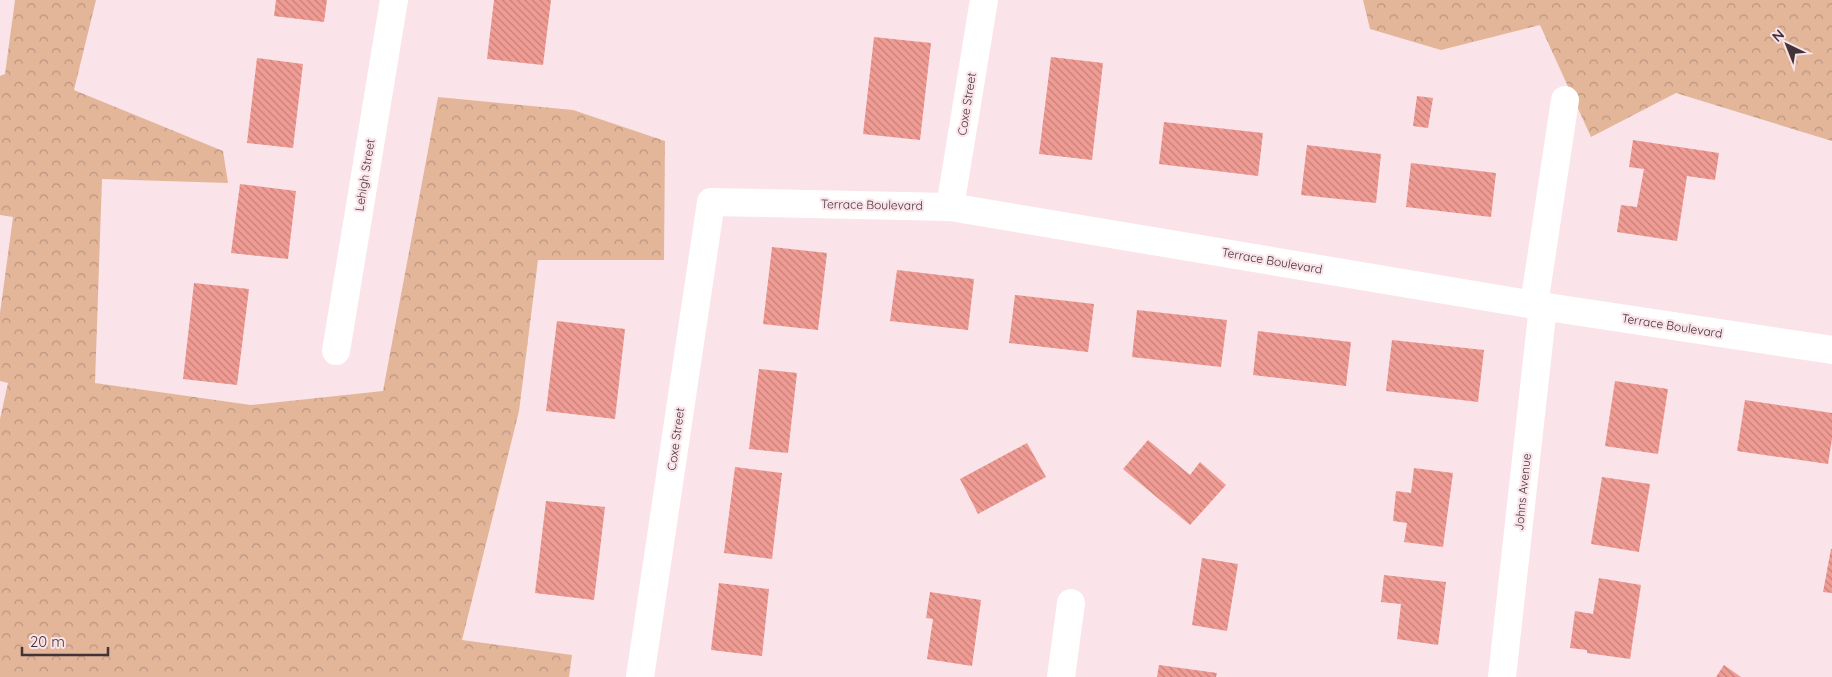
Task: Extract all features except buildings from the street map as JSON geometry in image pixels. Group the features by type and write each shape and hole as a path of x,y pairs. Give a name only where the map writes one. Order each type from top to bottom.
{"street":[{"name":"Lehigh Street","path":"336,351 394,0"},
{"name":"Coxe Street","path":"950,207 984,0"},
{"name":"Johns Avenue","path":"1502,677 1539,306 1565,100"},
{"name":"Coxe Street","path":"640,677 710,202"},
{"name":"Terrace Boulevard","path":"710,202 950,207 1539,306 1832,350"},
{"path":"1060,677 1071,603"}],"green space":[{"path":"15,0 96,0 74,90 223,151 228,183 102,179 95,383 251,405 383,391 438,97 573,110 665,141 664,260 538,260 519,411 462,640 572,655 569,677 0,677 0,419 8,383 0,381 0,313 13,217 0,215 0,76 5,74"},
{"path":"1363,0 1832,0 1832,141 1676,93 1591,137 1540,25 1441,50 1370,29"}]}
